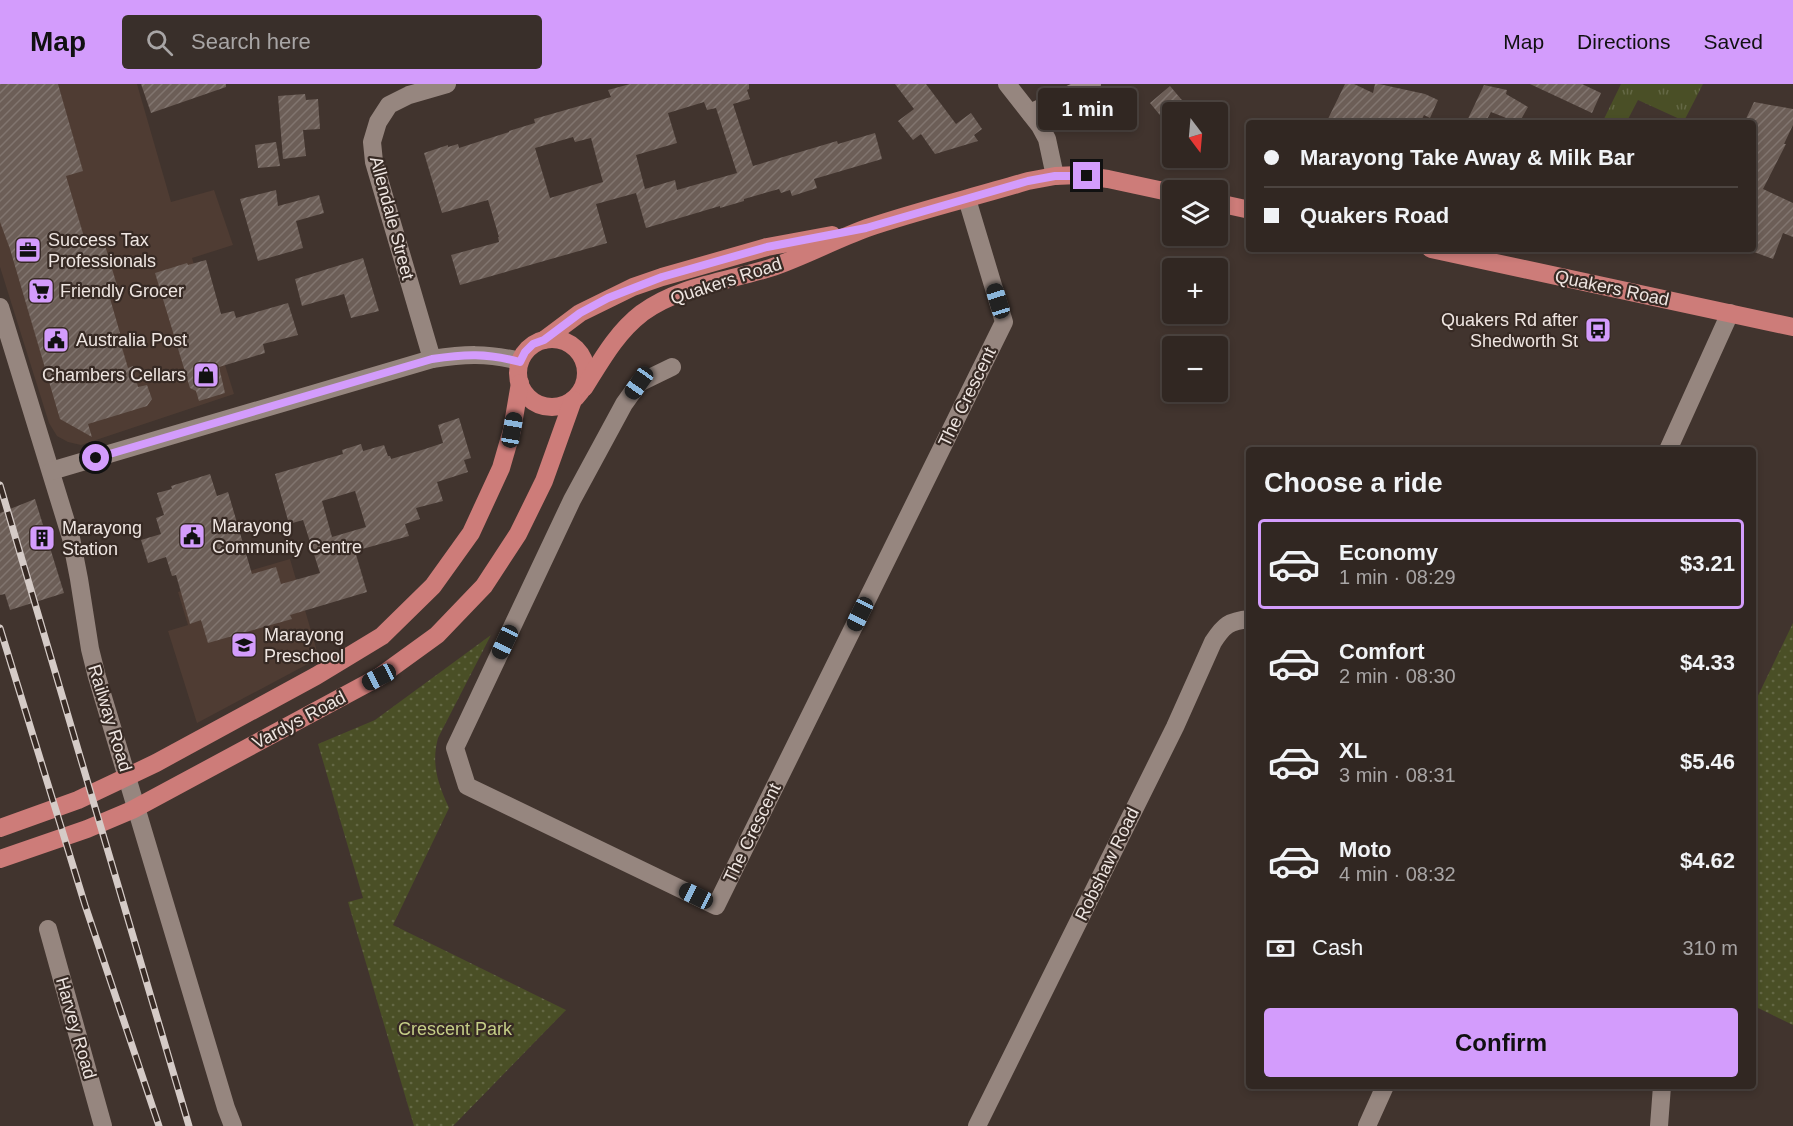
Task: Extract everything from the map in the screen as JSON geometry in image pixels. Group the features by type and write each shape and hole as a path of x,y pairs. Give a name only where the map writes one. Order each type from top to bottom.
{"main road":[{"name":"Quakers Road","path":"544,340 580,313 608,298 662,277 767,247 866,228 1028,181 1055,176 1079,175 1162,191"},
{"path":"1228,205 1246,209"},
{"name":"Quakers Road","path":"578,394 623,329 644,312 669,298 772,267 866,228"},
{"name":"Quakers Road","path":"1445,252 1793,327"},
{"path":"544,340 566,341 582,356 587,377 578,394 564,405 542,406 532,401 524,393 519,383 520,362 525,352 533,344 544,340"},
{"name":"Vardys Road","path":"0,828 78,800 156,763 316,676 382,636 433,586 471,533 501,468 512,430 519,383"},
{"name":"Vardys Road","path":"0,859 87,829 132,810 379,677 437,635 484,586 518,534 544,481 578,394"}],"street":[{"name":"Allendale Street","path":"432,359 374,162 372,142 378,122 389,105 409,95 447,84"},
{"path":"1007,84 1030,112 1047,139 1055,176"},
{"path":"1030,112 1092,84"},
{"name":"The Crescent","path":"672,367 639,383 624,404 572,500 455,748 467,786 716,906 1004,322 967,199"},
{"name":"Railway Road","path":"0,307 71,538 80,579 90,649 111,726 233,1126"},
{"path":"1669,447 1730,314"},
{"path":"51,471 432,359 468,354 503,357 520,362"},
{"name":"Robshaw Road","path":"977,1126 1175,727 1213,642 1221,630 1234,621 1246,620"},
{"name":"Harvey Road","path":"48,929 103,1126"},
{"path":"1367,1126 1384,1089"},
{"path":"1659,1126 1662,1089"}],"shaded area":[{"path":"0,84 137,84 171,202 214,190 233,245 192,258 234,394 81,445 57,436 49,423 0,267"},
{"name":"Marayong Preschool","path":"290,559 319,658 197,723 168,631 188,625 178,592"}],"green space":[{"path":"1621,84 1703,84 1685,120 1638,100 1628,120 1603,120"},
{"path":"1793,623 1793,1025 1756,1007 1756,700"},
{"name":"Crescent Park","path":"491,635 438,738 435,757 437,774 449,808 393,925 566,1010 453,1126 414,1126 348,902 363,898 318,744 375,720"}],"building":[{"path":"0,84 58,84 83,171 66,176 87,247 104,242 119,292 109,295 128,368 133,366 138,387 147,385 152,399 147,406 88,424 92,437 60,419 0,222"},
{"path":"141,84 226,84 226,87 151,113"},
{"path":"630,84 749,84 747,90 750,99 733,104 753,166 837,141 838,144 875,133 882,159 814,179 817,188 792,196 790,190 781,193 779,189 646,228 636,193 596,204 607,243 460,285 451,255 499,242 499,237 488,200 442,213 424,153 448,145 448,147 458,144 459,148 509,132 535,123 534,119 611,97 608,90","holes":["704,102 707,110 716,108 737,173 677,190 675,180 645,189 636,155 677,143 668,113","573,137 575,142 591,138 603,182 550,198 535,148"]},
{"path":"895,84 926,84 956,124 971,113 982,129 974,135 978,141 935,154 921,134 913,140 898,121 914,109"},
{"path":"1345,84 1354,84 1373,93 1375,84 1379,84 1425,94 1438,100 1430,118 1424,115 1422,120 1327,120"},
{"path":"1530,84 1582,84 1601,93 1592,113"},
{"path":"1484,85 1507,90 1506,94 1528,107 1521,120 1511,120 1491,112 1487,120 1467,120"},
{"path":"1170,86 1184,102 1162,102 1162,118 1150,103"},
{"path":"305,94 306,100 318,99 320,129 303,130 306,156 283,159 278,96"},
{"path":"1754,102 1793,109 1793,125 1784,144 1786,144 1763,189 1793,203 1793,237 1783,233 1773,259 1754,252 1756,252 1756,120 1745,120"},
{"path":"276,142 280,166 258,168 255,145"},
{"path":"276,190 278,206 319,195 324,213 296,221 303,248 258,261 240,199"},
{"path":"363,258 379,311 351,318 344,294 302,306 295,279"},
{"path":"206,260 221,314 234,311 236,318 288,303 298,335 263,344 265,353 219,367 225,393 199,401 196,391 190,388 155,273"},
{"path":"459,418 471,458 464,460 468,472 437,482 443,501 416,508 420,519 405,524 409,536 355,551 367,592 290,615 292,619 208,643 201,620 190,624 176,575 172,576 166,557 148,563 141,540 161,534 156,518 164,515 157,493 172,489 171,486 210,474 217,496 228,492 252,574 276,567 281,584 320,573 303,520 289,524 275,474 343,454 342,450 361,444 363,451 384,445 391,459 425,449 443,443 438,425","holes":["355,491 366,527 332,537 322,501"]},
{"path":"35,499 64,593 10,610 5,594 0,595 0,513"}],"railway":[{"path":"0,485 189,1126"},
{"path":"0,628 85,905 159,1126"}],"place":[{"name":"Success Tax Professionals","path":"28,250"},
{"name":"Friendly Grocer","path":"41,291"},
{"name":"Quakers Rd after Shedworth St","path":"1598,330"},
{"name":"Australia Post","path":"56,340"},
{"name":"Chambers Cellars","path":"206,375"},
{"name":"Marayong Community Centre","path":"192,536"},
{"name":"Marayong Station","path":"42,538"},
{"name":"Marayong Preschool","path":"244,645"}],"route":[{"path":"96,458 432,359 468,354 503,357 520,362 525,352 533,344 544,340 580,313 633,287 662,277 767,247 866,228 1028,181 1055,176 1087,176"}]}
